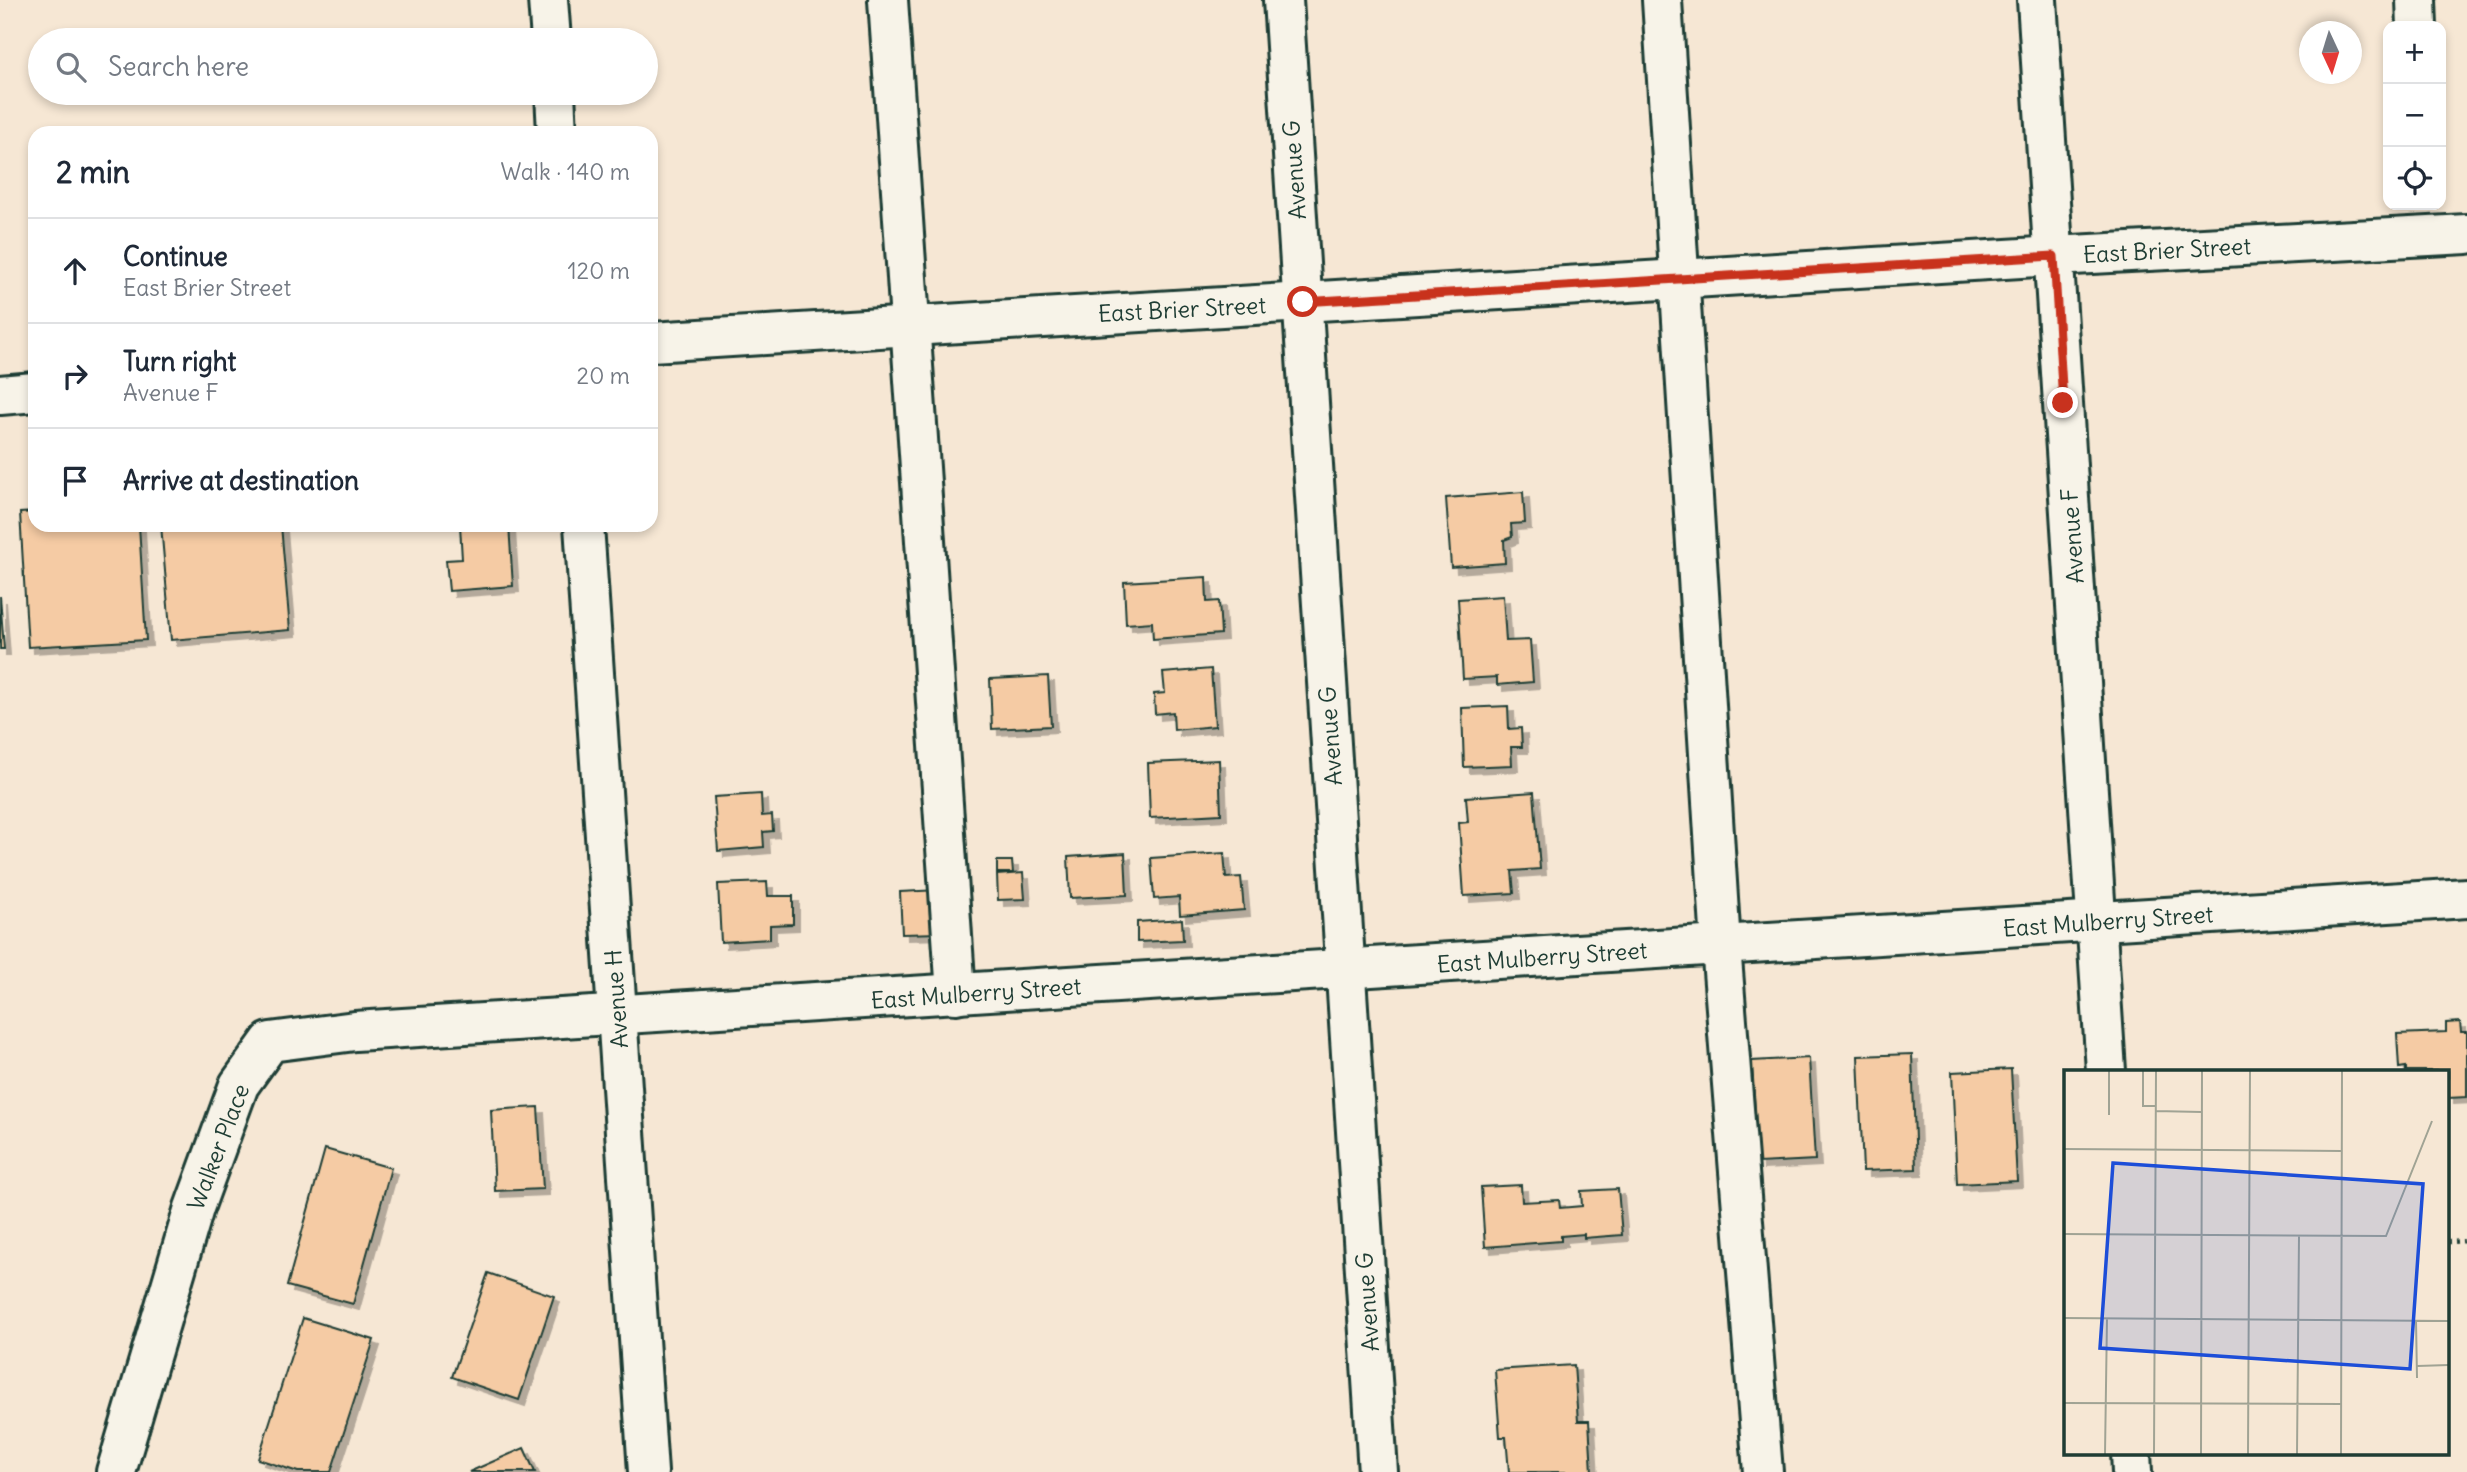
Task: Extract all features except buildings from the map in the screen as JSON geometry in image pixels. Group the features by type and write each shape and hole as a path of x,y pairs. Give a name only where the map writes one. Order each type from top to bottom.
{"street":[{"path":"548,0 550,28"},
{"path":"888,0 956,994"},
{"name":"Avenue G","path":"1283,0 1378,1472"},
{"path":"1662,0 1721,946 1763,1472"},
{"name":"Avenue F","path":"2037,0 2106,1070"},
{"path":"2416,0 2417,21"},
{"path":"556,105 557,126"},
{"name":"East Brier Street","path":"658,342 2054,256 2442,225"},
{"path":"0,395 28,393"},
{"name":"Avenue H","path":"584,532 648,1472"},
{"name":"East Mulberry Street","path":"617,1015 2467,898"},
{"name":"Walker Place","path":"116,1472 194,1208 239,1085 270,1042 355,1031 617,1015"},
{"path":"2131,1454 2132,1472"}],"route":[{"path":"1303,302 2054,256 2063,403"}]}
